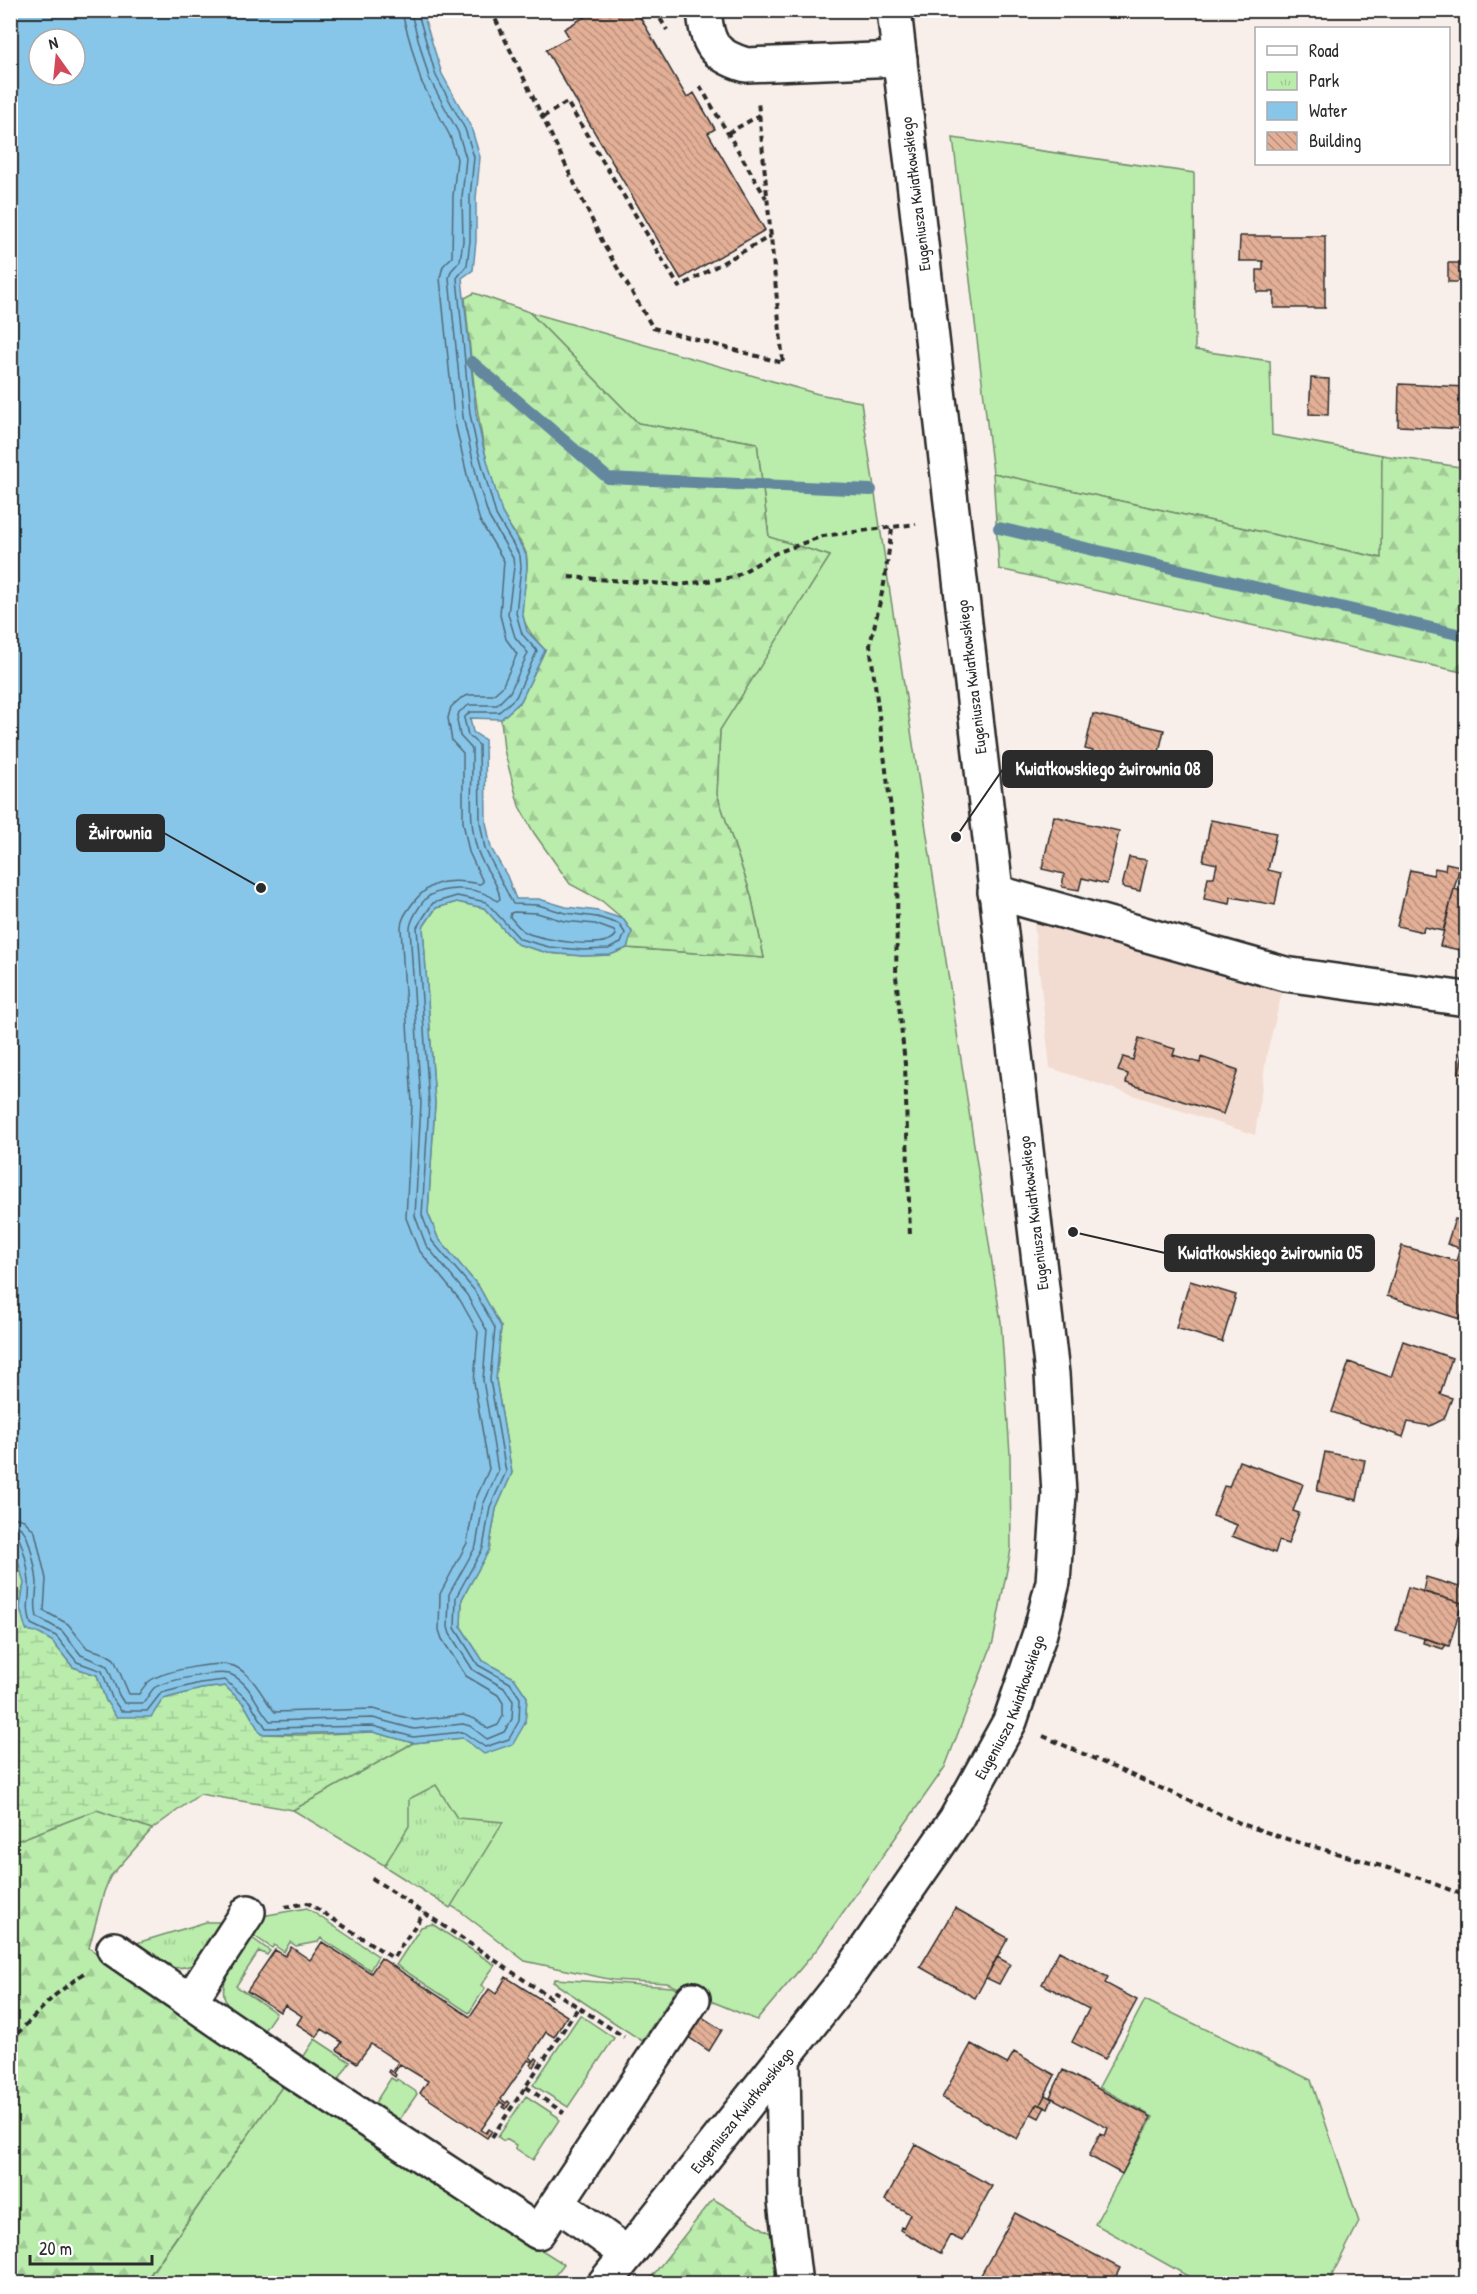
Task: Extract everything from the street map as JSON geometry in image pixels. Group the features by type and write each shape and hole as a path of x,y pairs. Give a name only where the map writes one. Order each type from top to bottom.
{"street":[{"path":"704,10 706,30 713,48 727,59 746,65 900,59"},
{"name":"Eugeniusza Kwiatkowskiego","path":"604,2283 845,1980 956,1820 1010,1721 1040,1633 1053,1582 1059,1494 1050,1362 894,10"},
{"path":"995,892 1285,974 1467,999"},
{"path":"190,2001 248,1912"},
{"path":"114,1949 292,2071 538,2232 693,1999"},
{"path":"783,2059 786,2201 795,2283"},
{"path":"558,2204 628,2254"}],"path":[{"path":"491,10 605,247 653,328 783,363 755,64"},
{"path":"655,10 668,31"},
{"path":"698,82 768,202"},
{"path":"543,117 567,102 679,287 771,236"},
{"path":"728,133 760,115"},
{"path":"569,577 680,585 734,577 776,554 824,536 892,529 952,518"},
{"path":"892,529 884,584 870,645 898,864 896,976 908,1109 910,1237"},
{"path":"1010,1721 1242,1824 1409,1874 1467,1896"},
{"path":"372,1878 551,1998 555,1992 654,2057"},
{"path":"248,1912 308,1903 393,1958 424,1912"},
{"path":"10,2041 54,1996 114,1949"},
{"path":"492,2137 578,2008"},
{"path":"526,2087 564,2113"}],"shaded area":[{"path":"1033,916 1284,985 1267,1053 1255,1135 1050,1068"}],"green space":[{"path":"953,138 1194,173 1195,350 1270,361 1272,435 1382,455 1382,558 993,473"},
{"path":"474,293 529,312 638,423 757,443 769,537 830,556 720,730 717,794 751,895 764,958 627,948 632,932 623,919 602,901 570,884 534,833 519,806 504,750 501,719 521,701 545,650 525,624 522,609 527,567 526,553 500,509 486,457 476,404 465,298"},
{"path":"529,312 818,394 861,402 1001,1322 1010,1454 1011,1549 993,1642 945,1767 818,1948 757,2020 667,1983 613,1980 525,1961 460,1911 293,1810 413,1743 463,1738 525,1723 527,1697 514,1678 483,1661 461,1627 462,1599 489,1550 496,1509 512,1473 496,1380 501,1327 479,1287 438,1238 428,1213 435,1103 423,927 436,908 457,902 484,908 517,944 548,953 583,956 610,955 627,948 764,958 751,895 717,794 720,729 830,556 769,537 757,443 638,423"},
{"path":"1382,455 1466,468 1466,673 999,569 993,473 1381,558"},
{"path":"16,1549 24,1583 20,1608 36,1632 52,1641 73,1667 97,1675 106,1701 163,1699 201,1689 225,1686 244,1704 261,1734 373,1732 413,1743 293,1810 200,1794 152,1829 97,1810 11,1843 10,1562"},
{"path":"436,1785 457,1818 503,1822 450,1908 384,1866 409,1826 409,1799"},
{"path":"97,1810 152,1829 110,1877 89,1948 286,2081 144,2283 11,2284 11,1843"},
{"path":"307,1908 378,1956 370,1970 321,1938 318,1942 296,1946 290,1942 284,1952 274,1945 272,1948 250,1933 262,1916"},
{"path":"206,1922 221,1922 192,1965 183,1968 160,1963 130,1945"},
{"path":"432,1924 495,1965 481,1985 485,1988 469,2013 396,1965 421,1927"},
{"path":"252,1938 270,1951 267,1955 259,1951 236,1986 276,2013 263,2032 231,2010 225,2001 223,1992 228,1973"},
{"path":"555,1979 677,1989 642,2041 553,1982"},
{"path":"1145,2000 1311,2080 1359,2222 1328,2283 1200,2283 1095,2224 1153,2117 1099,2087"},
{"path":"580,2015 614,2038 568,2107 533,2085"},
{"path":"315,2039 350,2062 337,2082 302,2059"},
{"path":"391,2078 396,2081 397,2079 417,2094 398,2122 373,2106"},
{"path":"286,2081 422,2174 564,2264 548,2284 144,2284"},
{"path":"526,2096 558,2117 559,2120 533,2160 515,2148 516,2145 498,2137"},
{"path":"713,2199 772,2234 780,2283 646,2284"}],"water":[{"path":"10,11 422,11 442,74 471,127 480,157 473,270 462,278 476,414 502,513 526,554 527,567 522,612 527,631 545,650 521,701 501,719 470,718 473,732 485,740 486,822 491,848 507,876 516,899 539,899 566,907 598,911 623,919 632,932 627,948 610,955 583,956 548,953 517,944 484,908 457,902 436,908 423,927 435,1103 428,1213 438,1238 479,1287 501,1327 496,1380 512,1473 496,1509 489,1550 462,1599 461,1627 483,1661 514,1678 527,1697 525,1723 513,1744 484,1754 463,1738 413,1743 373,1732 261,1734 244,1704 225,1686 201,1689 163,1699 151,1717 116,1717 106,1701 97,1675 73,1667 52,1641 36,1632 26,1630 20,1608 24,1583 10,1530"}],"building":[{"path":"596,10 636,10 687,98 694,93 715,129 708,133 765,230 681,279 546,50 569,37 564,29"},
{"path":"1460,215 1466,215 1466,315 1461,316 1461,282 1448,282 1448,263 1460,263"},
{"path":"1240,236 1325,236 1325,308 1274,308 1274,292 1257,292 1257,270 1263,270 1263,261 1239,261"},
{"path":"1311,378 1329,379 1328,415 1309,414"},
{"path":"1399,384 1466,387 1466,429 1398,426"},
{"path":"1093,714 1164,730 1152,783 1089,769 1093,751 1085,749"},
{"path":"1054,816 1119,831 1107,884 1082,878 1079,890 1062,887 1064,874 1042,869"},
{"path":"1211,820 1276,833 1268,870 1281,873 1275,905 1231,897 1230,904 1204,899 1208,877 1214,877 1217,864 1203,861"},
{"path":"1129,857 1147,860 1140,891 1122,887"},
{"path":"1446,863 1460,866 1443,931 1424,927 1423,932 1397,926 1410,870 1433,875 1435,868 1445,870"},
{"path":"1454,889 1466,892 1465,951 1440,946"},
{"path":"1139,1038 1175,1049 1173,1055 1200,1063 1201,1057 1238,1070 1223,1114 1126,1083 1128,1074 1118,1071 1123,1057 1133,1060"},
{"path":"1466,1040 1466,1074 1459,1072"},
{"path":"1455,1219 1466,1222 1466,1303 1460,1319 1387,1296 1402,1246 1456,1261 1460,1248 1447,1244"},
{"path":"1190,1281 1236,1295 1222,1342 1176,1328"},
{"path":"1403,1341 1452,1358 1440,1394 1452,1398 1444,1419 1430,1426 1408,1422 1403,1437 1332,1412 1349,1362 1391,1377"},
{"path":"1325,1452 1365,1460 1357,1500 1317,1491"},
{"path":"1239,1461 1303,1484 1293,1511 1299,1513 1288,1544 1279,1541 1275,1553 1232,1536 1237,1525 1213,1516 1224,1486 1229,1487"},
{"path":"1466,1516 1466,1549 1457,1546"},
{"path":"1426,1577 1466,1589 1462,1603 1423,1592"},
{"path":"1408,1587 1462,1603 1449,1646 1396,1630"},
{"path":"1424,1638 1446,1645 1443,1649 1423,1643"},
{"path":"955,1908 1008,1938 975,1998 920,1967"},
{"path":"322,1942 371,1973 381,1958 470,2017 489,1989 496,1994 506,1977 567,2016 554,2037 546,2032 530,2057 534,2061 536,2058 538,2060 534,2067 531,2065 533,2062 528,2060 501,2099 510,2103 506,2109 503,2107 505,2105 500,2102 481,2130 486,2133 489,2129 492,2131 487,2138 420,2093 428,2081 400,2064 394,2073 395,2077 388,2072 389,2070 392,2072 398,2062 371,2044 357,2063 337,2050 342,2042 322,2029 317,2037 297,2024 302,2016 285,2005 280,2012 247,1991 275,1950 285,1956 291,1947 310,1960"},
{"path":"1059,1951 1108,1977 1105,1983 1137,2000 1105,2059 1072,2042 1089,2009 1042,1984"},
{"path":"997,1957 1010,1964 999,1984 986,1978"},
{"path":"697,2014 722,2030 709,2051 684,2034"},
{"path":"971,2044 1007,2064 1014,2052 1055,2075 1040,2105 1035,2106 1017,2139 942,2098"},
{"path":"1063,2070 1151,2117 1122,2174 1089,2156 1100,2133 1105,2136 1108,2128 1050,2097"},
{"path":"1045,2095 1052,2099 1048,2109 1040,2105"},
{"path":"1037,2104 1045,2107 1039,2118 1031,2114"},
{"path":"915,2144 992,2186 962,2241 950,2235 942,2254 900,2230 910,2214 885,2200"},
{"path":"1015,2213 1120,2268 1112,2284 997,2284 981,2275"}],"waterway":[{"path":"472,362 608,478 871,490"},
{"path":"999,528 1466,636"}],"place":[{"name":"Kwiatkowskiego żwirownia 08","path":"956,837"},
{"name":"Żwirownia","path":"261,888"},
{"name":"Kwiatkowskiego żwirownia 05","path":"1073,1232"}]}
